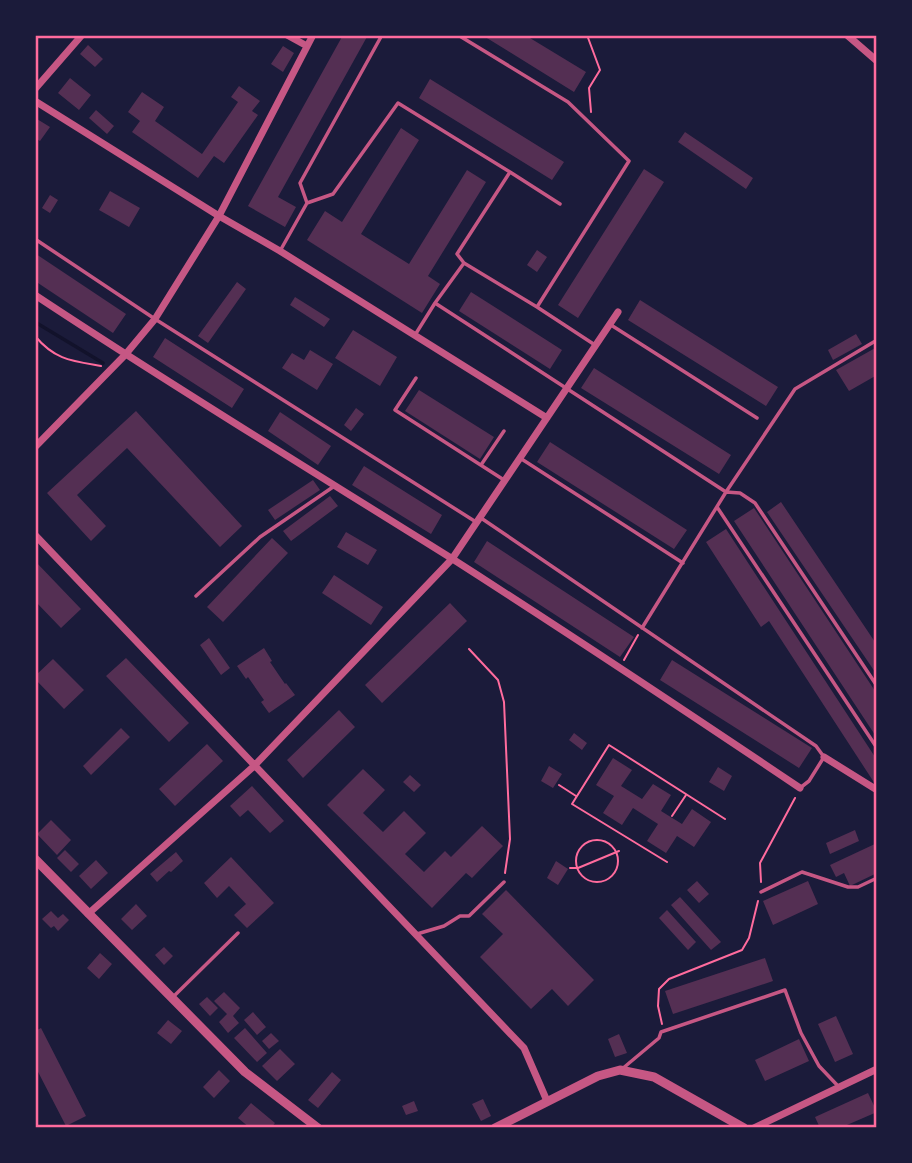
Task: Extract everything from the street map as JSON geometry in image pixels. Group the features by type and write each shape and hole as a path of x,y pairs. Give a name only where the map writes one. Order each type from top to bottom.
{"street":[{"path":"35,89 82,35"},
{"path":"287,35 307,46"},
{"path":"35,447 125,355 155,319 219,216 313,35"},
{"path":"848,35 877,61"},
{"path":"35,101 547,418"},
{"path":"35,295 125,355 620,667 800,788"},
{"path":"88,914 254,766 452,559 618,312"},
{"path":"35,535 524,1048 547,1101"},
{"path":"824,757 877,790"},
{"path":"35,859 245,1072 318,1128"},
{"path":"754,1128 877,1069"},
{"path":"495,1128 598,1076 620,1070 654,1077 744,1128"}],"lane":[{"path":"307,203 300,183 382,35"},
{"path":"458,35 568,102 629,161 537,307"},
{"path":"280,251 307,203 333,194 398,103 559,204"},
{"path":"510,172 457,254 464,263 595,345"},
{"path":"35,239 155,319 480,521 816,746 824,757 800,788"},
{"path":"415,335 464,263"},
{"path":"435,303 726,492 740,493 755,503 877,686"},
{"path":"609,324 757,418"},
{"path":"642,628 717,506 795,388 877,340"},
{"path":"416,378 395,410 506,481"},
{"path":"481,465 504,431"},
{"path":"520,458 683,563"},
{"path":"196,596 260,537 335,486"},
{"path":"717,506 877,748"},
{"path":"761,892 802,872 848,887 858,887 877,877"},
{"path":"415,934 444,926 460,916 469,916 504,882"},
{"path":"172,998 238,933"},
{"path":"620,1070 659,1038 661,1032 785,990 801,1033 819,1066 839,1087"}],"path":[{"path":"587,35 600,70 589,88 592,126"},
{"path":"35,337 45,348 60,357 112,368"},
{"path":"620,667 642,628"},
{"path":"469,649 498,680 504,702 510,839 504,882"},
{"path":"667,862 572,804 608,745 725,819"},
{"path":"559,785 577,796"},
{"path":"661,1032 659,989 669,979 742,950 761,892 761,863 800,788"},
{"path":"673,816 687,794"},
{"path":"603,840 618,852 617,868 614,875 607,880 592,882 580,874 577,868 575,859 578,850 585,843 603,840"},
{"path":"570,869 618,852"}],"building":[{"path":"343,35 368,35 278,197 296,207 285,227 248,206"},
{"path":"482,35 525,35 586,72 574,92"},
{"path":"88,45 103,59 95,67 80,54"},
{"path":"283,46 294,53 283,72 271,64"},
{"path":"70,78 91,95 79,110 58,93"},
{"path":"430,79 564,162 552,180 419,98"},
{"path":"239,86 260,101 252,111 258,115 224,163 214,156 198,178 132,132 140,121 128,112 142,92 164,107 155,121 202,154 238,102 231,97"},
{"path":"96,110 114,126 107,134 89,118"},
{"path":"37,119 50,127 40,141 35,138"},
{"path":"401,128 419,140 361,234 409,264 467,170 486,182 428,276 440,284 422,313 307,240 325,211 342,222"},
{"path":"685,132 753,178 746,189 678,142"},
{"path":"644,169 664,182 578,318 558,305"},
{"path":"110,191 140,208 129,227 99,210"},
{"path":"50,195 58,200 50,213 42,208"},
{"path":"537,250 547,257 537,272 527,265"},
{"path":"36,254 126,314 113,333 35,281"},
{"path":"237,282 246,289 208,343 198,336"},
{"path":"471,292 562,350 550,369 459,311"},
{"path":"295,297 330,319 324,327 290,305"},
{"path":"640,300 778,387 766,406 628,320"},
{"path":"353,330 397,357 380,386 335,358"},
{"path":"856,334 862,344 833,360 828,350"},
{"path":"165,338 244,389 232,408 153,357"},
{"path":"877,347 877,375 849,391 836,370"},
{"path":"310,350 333,364 317,390 282,368 292,353 304,360"},
{"path":"594,368 731,455 719,474 581,388"},
{"path":"419,390 494,437 480,459 405,411"},
{"path":"356,408 364,414 351,431 344,425"},
{"path":"136,411 242,526 220,547 127,448 77,495 106,526 91,541 47,493"},
{"path":"280,412 331,446 318,465 268,431"},
{"path":"550,442 687,530 674,549 537,462"},
{"path":"364,466 442,515 431,534 352,485"},
{"path":"313,480 320,490 275,520 268,510"},
{"path":"330,496 338,506 291,541 283,531"},
{"path":"781,502 877,645 877,675 767,512"},
{"path":"754,508 877,694 877,738 734,521"},
{"path":"726,529 877,760 877,787 769,621 761,627 706,542"},
{"path":"346,532 377,550 368,565 337,547"},
{"path":"272,538 288,553 223,622 207,607"},
{"path":"487,541 634,637 620,657 474,562"},
{"path":"35,561 81,609 61,628 35,601"},
{"path":"334,575 383,607 371,625 322,593"},
{"path":"450,603 467,621 382,703 365,685"},
{"path":"209,638 230,668 221,675 200,645"},
{"path":"264,648 272,661 270,662 295,695 269,713 261,702 264,700 237,666"},
{"path":"126,658 189,723 169,742 106,676"},
{"path":"53,659 84,690 64,709 35,679"},
{"path":"672,660 812,748 799,768 660,680"},
{"path":"339,710 355,727 303,778 287,760"},
{"path":"121,728 130,737 91,775 83,766"},
{"path":"574,733 587,743 582,750 569,740"},
{"path":"207,744 223,761 175,806 159,789"},
{"path":"613,758 632,770 621,786 642,799 653,784 671,795 661,811 682,824 692,809 711,822 694,847 677,836 666,853 647,841 658,824 633,808 622,825 603,813 614,796 596,785"},
{"path":"549,766 562,774 553,788 541,781"},
{"path":"718,767 732,776 724,791 709,782"},
{"path":"363,769 385,790 363,813 383,832 404,811 426,833 405,854 424,872 445,851 451,857 482,826 503,846 472,878 466,873 432,908 327,805"},
{"path":"410,775 421,785 414,792 403,782"},
{"path":"252,786 284,821 270,833 248,810 240,817 230,806"},
{"path":"51,820 71,840 57,855 37,834"},
{"path":"855,830 859,841 830,854 826,843"},
{"path":"877,843 877,873 850,886 844,873 836,877 830,865"},
{"path":"65,850 79,864 71,872 57,858"},
{"path":"176,852 183,861 157,882 150,874"},
{"path":"231,857 274,903 247,928 234,915 246,904 229,886 217,898 204,883"},
{"path":"96,860 108,873 91,889 79,876"},
{"path":"556,861 568,869 558,885 547,878"},
{"path":"697,881 709,894 699,903 687,890"},
{"path":"808,881 818,904 773,925 763,901"},
{"path":"506,890 594,980 568,1006 552,989 531,1009 480,957 503,934 482,914"},
{"path":"680,897 721,942 711,950 671,905"},
{"path":"136,904 147,916 132,930 121,919"},
{"path":"667,910 696,942 688,950 659,918"},
{"path":"51,911 58,918 63,914 69,920 58,931 42,919"},
{"path":"164,947 173,956 164,965 155,955"},
{"path":"100,953 112,964 99,979 87,968"},
{"path":"765,958 773,981 673,1014 665,991"},
{"path":"224,992 240,1008 233,1016 239,1023 228,1033 219,1022 227,1014 214,1001"},
{"path":"207,997 218,1008 210,1016 199,1004"},
{"path":"253,1012 266,1027 257,1035 244,1020"},
{"path":"836,1016 853,1054 835,1062 818,1024"},
{"path":"168,1020 182,1031 171,1044 157,1033"},
{"path":"41,1028 86,1116 66,1126 35,1066 35,1031"},
{"path":"245,1028 267,1053 257,1062 234,1038"},
{"path":"271,1033 279,1041 269,1049 262,1041"},
{"path":"619,1034 627,1053 615,1057 608,1039"},
{"path":"799,1039 809,1061 765,1081 755,1060"},
{"path":"280,1049 295,1064 277,1081 262,1066"},
{"path":"219,1070 230,1081 214,1098 203,1087"},
{"path":"332,1072 341,1080 318,1108 308,1100"},
{"path":"868,1093 877,1112 840,1128 820,1128 815,1117"},
{"path":"483,1099 491,1116 481,1121 472,1104"},
{"path":"414,1101 418,1111 406,1115 402,1106"},
{"path":"251,1103 275,1123 271,1128 250,1128 238,1118"}],"waterway":[{"path":"35,322 103,363"}]}
